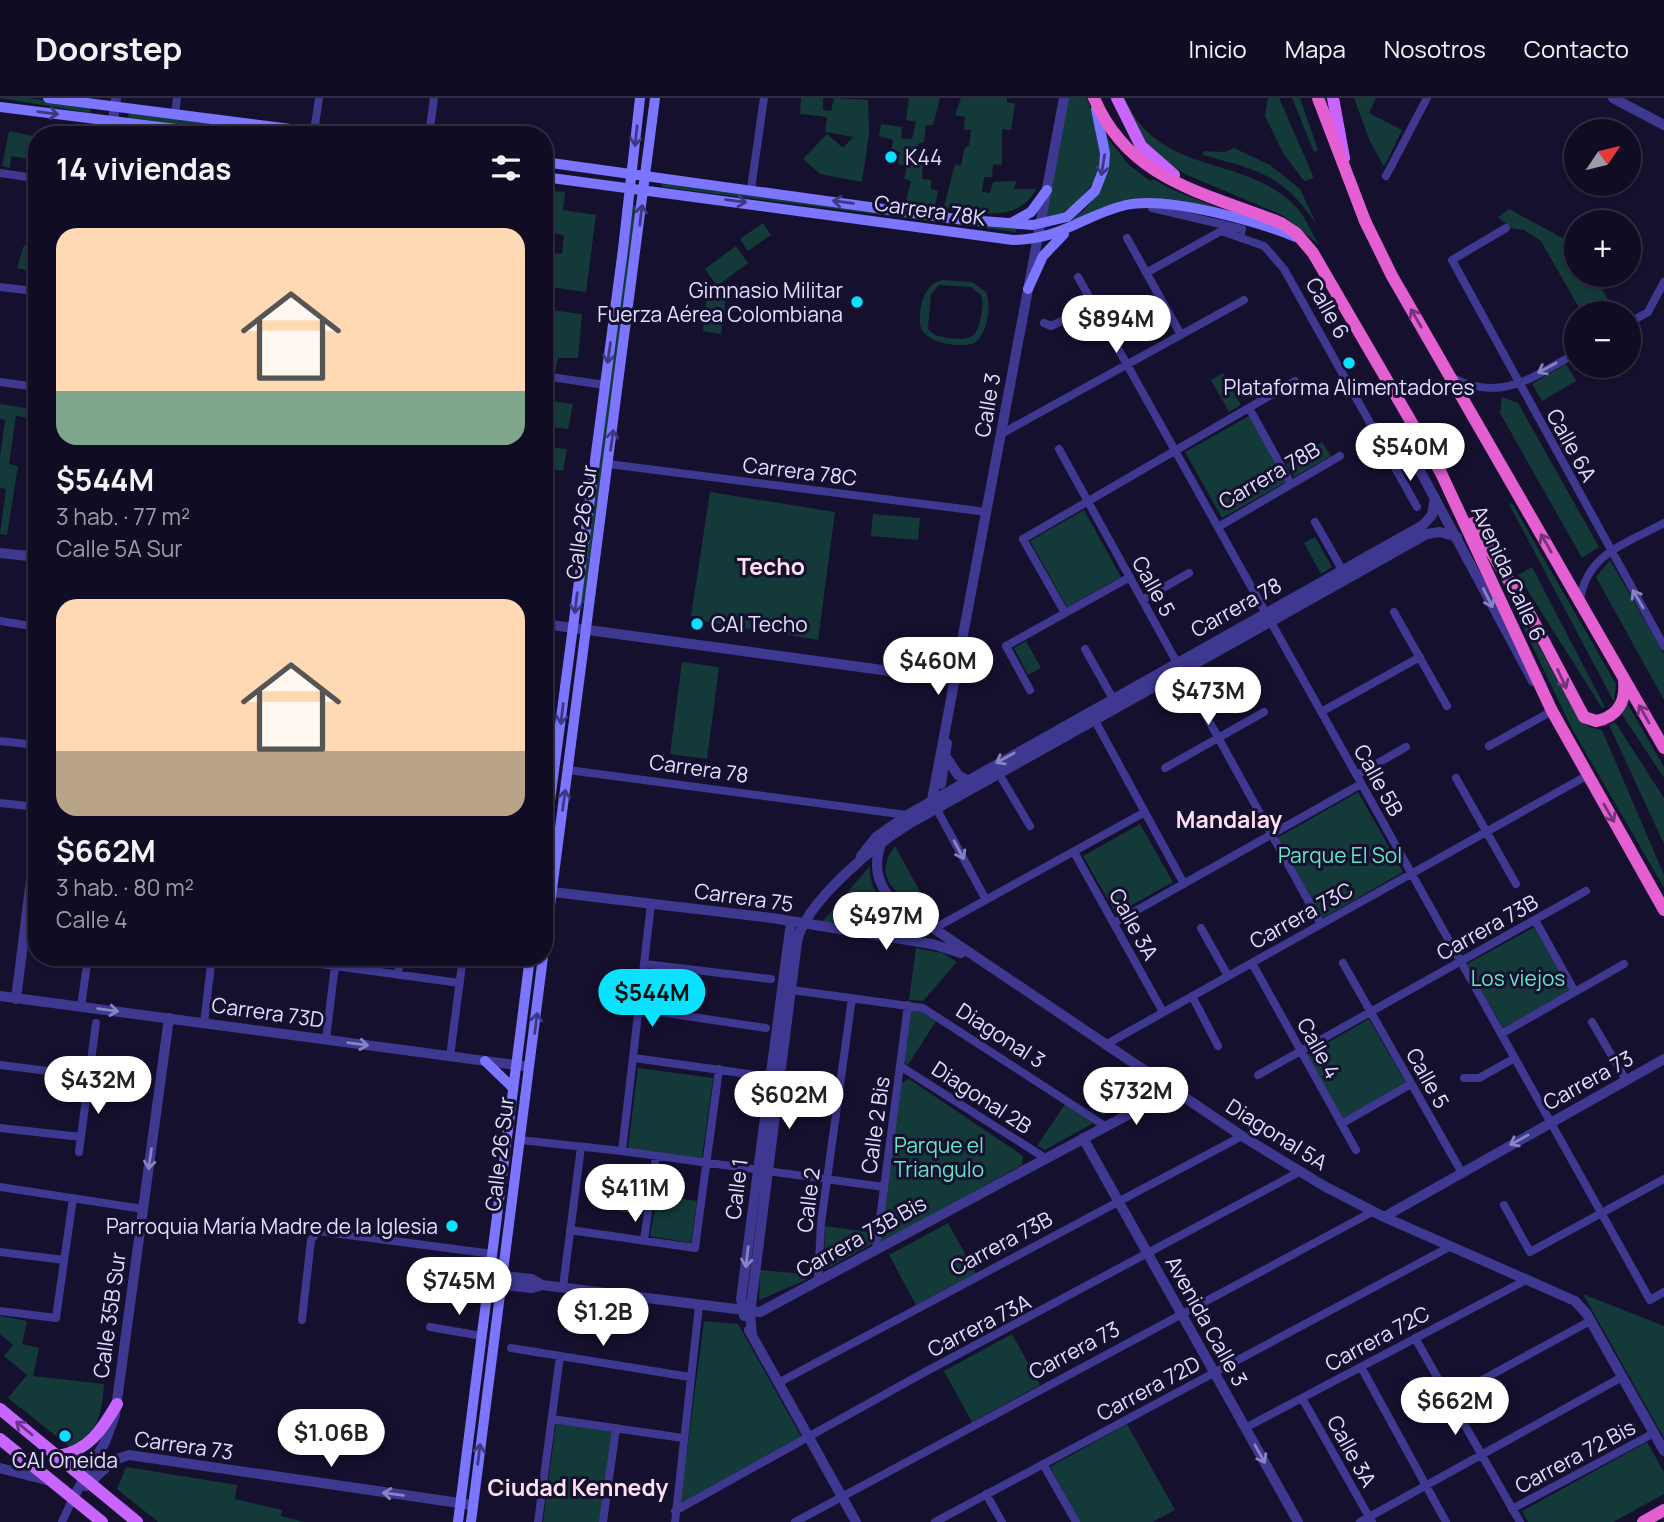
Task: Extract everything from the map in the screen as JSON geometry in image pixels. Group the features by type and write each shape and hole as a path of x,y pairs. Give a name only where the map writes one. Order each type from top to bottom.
{"highway":[{"path":"1093,98 1106,125 1140,163 1164,178 1207,193"},
{"path":"1318,98 1348,175"},
{"name":"Avenida Calle 6","path":"1348,175 1383,258 1664,748"},
{"name":"Avenida Calle 6","path":"1207,193 1281,223 1302,239 1319,262 1440,473 1552,711 1664,910"},
{"path":"1440,473 1528,611 1578,711 1590,720 1610,716 1622,703 1624,679"},
{"path":"1643,1522 1664,1510"}],"main road":[{"path":"48,98 112,102 175,114 268,126"},
{"name":"Calle 26 Sur","path":"553,744 573,628 640,98"},
{"name":"Calle 26 Sur","path":"553,861 587,629 655,98"},
{"name":"Carrera 78K","path":"553,163 1007,224 1041,224 1056,221 1077,211 1095,191 1101,179 1105,153 1093,98"},
{"path":"1117,98 1128,125 1149,155 1166,170 1207,193"},
{"path":"1333,98 1348,175"},
{"path":"0,107 142,126"},
{"name":"Carrera 78K","path":"553,178 997,238 1037,238 1068,230 1118,208 1142,203 1165,205 1265,226 1302,239"},
{"path":"1007,224 1031,212 1047,190"},
{"path":"1028,289 1043,256 1068,230"},
{"name":"Calle 26 Sur","path":"458,1522 529,966"},
{"name":"Calle 26 Sur","path":"471,1522 543,966"},
{"path":"485,1061 513,1088"},
{"path":"58,1456 72,1453 89,1443 102,1429 117,1404"},
{"path":"0,1409 137,1522"},
{"path":"0,1439 102,1522"}],"street":[{"path":"175,114 177,98"},
{"path":"315,126 319,98"},
{"path":"430,126 434,98"},
{"path":"751,189 764,98"},
{"name":"Calle 3","path":"936,802 939,757 949,720 1065,98"},
{"path":"1386,176 1427,98"},
{"path":"1613,98 1664,125"},
{"path":"1634,109 1636,98"},
{"path":"110,120 112,102"},
{"path":"0,173 28,177"},
{"name":"Calle 6","path":"1118,208 1161,209 1241,233 1264,246 1279,261 1418,507"},
{"name":"Calle 6A","path":"1506,228 1452,260 1664,646"},
{"path":"1146,273 1221,231 1241,233"},
{"path":"1127,238 1181,335"},
{"name":"Calle 5B","path":"1078,277 1650,1300 1664,1292"},
{"path":"1641,317 1664,282"},
{"path":"0,287 28,290"},
{"path":"1001,434 1244,300"},
{"path":"1044,323 1051,326 1094,306"},
{"path":"1450,377 1484,389 1502,389 1518,384 1564,359"},
{"path":"553,377 605,385"},
{"path":"1065,613 1023,538 1296,381"},
{"path":"0,382 28,386"},
{"path":"1248,408 1291,484"},
{"name":"Calle 5","path":"1059,449 1321,925"},
{"path":"1393,464 1411,454 1518,656 1552,711 1489,746"},
{"name":"Carrera 78B","path":"1218,527 1340,456"},
{"name":"Carrera 78C","path":"608,464 987,512"},
{"name":"Carrera 78","path":"936,802 967,780 1092,715 1344,574 1423,525 1432,515 1436,498"},
{"path":"1315,522 1344,574"},
{"path":"1580,602 1589,569 1611,553 1664,523"},
{"name":"Carrera 78","path":"1344,574 1432,532 1457,537"},
{"path":"0,553 28,556"},
{"path":"1142,600 1189,573"},
{"path":"1030,690 1006,646 1129,578"},
{"path":"1394,612 1447,706"},
{"path":"0,621 28,625"},
{"path":"553,625 956,680"},
{"path":"1085,649 1115,702"},
{"path":"1321,712 1420,657"},
{"path":"1165,768 1264,712"},
{"path":"1092,715 1184,884"},
{"name":"Carrera 78","path":"936,802 999,774 1092,715"},
{"name":"Calle 3","path":"936,802 946,757 949,720"},
{"path":"0,741 28,744"},
{"path":"1357,775 1406,747"},
{"path":"946,757 958,775 967,780"},
{"name":"Carrera 78","path":"568,770 907,815"},
{"path":"999,774 1030,826"},
{"name":"Carrera 73C","path":"1105,1045 1588,775"},
{"path":"1456,778 1516,884"},
{"path":"1114,923 1362,784"},
{"path":"803,924 857,863 876,837 907,815 936,802"},
{"path":"857,863 936,802"},
{"path":"936,802 986,900"},
{"path":"0,803 28,806"},
{"path":"935,928 1145,812"},
{"name":"Diagonal 5A","path":"881,844 876,868 884,891 892,901 935,928 977,960 1242,1136 1301,1171 1372,1212 1575,1301 1590,1321"},
{"name":"Calle 3A","path":"1074,852 1163,1013"},
{"name":"Carrera 73B","path":"1258,1075 1586,891"},
{"name":"Carrera 75","path":"553,892 791,922 938,945 977,960"},
{"path":"622,1151 651,904"},
{"path":"16,999 28,914"},
{"path":"1535,920 1576,992"},
{"name":"Calle 1","path":"779,1043 771,1029 791,922"},
{"name":"Calle 1","path":"803,924 797,942 792,990 779,1043 763,1170 741,1299 751,1336 856,1522"},
{"path":"1200,928 1228,976"},
{"name":"Calle 4","path":"1252,963 1356,1150"},
{"path":"645,964 771,979"},
{"name":"Calle 5","path":"1343,964 1462,1173"},
{"path":"1501,1034 1624,964"},
{"path":"81,1007 87,966"},
{"path":"204,1023 211,966"},
{"path":"326,1040 335,966"},
{"path":"355,966 460,983"},
{"path":"398,975 399,966"},
{"path":"450,1056 462,966"},
{"name":"Diagonal 3","path":"792,990 908,1005 930,1012 1105,1126"},
{"name":"Carrera 73D","path":"0,996 530,1067"},
{"path":"1192,996 1217,1046"},
{"name":"Calle 2","path":"818,1281 827,1180 852,998"},
{"name":"Calle 2 Bis","path":"876,1249 908,1005"},
{"path":"639,1009 771,1029"},
{"name":"Calle 35B Sur","path":"86,1480 110,1432 117,1404 169,1018"},
{"path":"1592,1022 1626,1080"},
{"path":"79,1152 96,1023"},
{"path":"634,1058 832,1087"},
{"path":"1464,1078 1479,1078 1515,1058"},
{"name":"Carrera 73","path":"1384,1217 1664,1059"},
{"path":"0,1065 89,1076"},
{"name":"Diagonal 2B","path":"901,1066 1045,1158"},
{"path":"570,1230 695,1248 719,1069"},
{"path":"1341,1124 1411,1084"},
{"name":"Carrera 73B Bis","path":"489,1280 502,1280 531,1288 542,1285 563,1287 746,1312 769,1308 1174,1090"},
{"path":"0,1128 81,1137"},
{"name":"Carrera 73B","path":"778,1383 1242,1136"},
{"name":"Avenida Calle 3","path":"1083,1138 1298,1522"},
{"path":"520,1140 622,1151 884,1188"},
{"path":"563,1287 581,1147"},
{"path":"644,1240 656,1156"},
{"name":"Carrera 73A","path":"675,1511 1301,1171"},
{"path":"1504,1205 1530,1252 1664,1179"},
{"path":"0,1187 143,1209"},
{"path":"0,1311 56,1318 73,1198"},
{"name":"Carrera 73","path":"795,1522 1372,1212"},
{"path":"302,1320 315,1233 323,1231 493,1254"},
{"name":"Carrera 72D","path":"936,1522 1451,1247"},
{"path":"0,1252 64,1260"},
{"name":"Carrera 72C","path":"1245,1428 1526,1280"},
{"path":"675,1522 699,1306"},
{"path":"1449,1398 1590,1321 1664,1451"},
{"path":"430,1327 482,1336"},
{"path":"1415,1338 1520,1522"},
{"path":"511,1348 690,1377"},
{"path":"538,1522 560,1356"},
{"path":"1361,1367 1446,1522"},
{"path":"1360,1522 1371,1519 1622,1377"},
{"name":"Calle 3A","path":"1302,1398 1371,1519"},
{"path":"552,1419 683,1438"},
{"path":"604,1522 616,1428"},
{"name":"Carrera 72 Bis","path":"1512,1509 1654,1433"},
{"name":"Carrera 73","path":"73,1498 86,1480 114,1460 130,1455 473,1505"},
{"path":"1043,1464 1076,1522"},
{"path":"0,1468 54,1482"},
{"path":"986,1494 1002,1522"},
{"path":"62,1522 73,1498"}],"green space":[{"path":"0,98 28,98 91,107 90,113"},
{"path":"801,98 823,98 823,110 831,111 834,98 868,100 869,134 862,182 820,174 803,159 827,134 843,148 853,137 825,132 827,117 800,114"},
{"path":"909,98 940,98 933,125 926,125 924,142 918,144 915,160 923,162 922,179 931,180 931,189 938,191 935,206 906,201 911,181 904,179 907,166 898,164 900,152 891,151 893,140 879,136 881,124 902,127 901,138 912,139 916,122 906,120"},
{"path":"961,98 1007,98 1007,102 1015,104 1011,130 1002,129 1002,165 993,164 992,177 984,177 982,192 990,193 993,182 1016,181 1014,189 1036,189 1018,208 1007,212 983,213 944,207 955,164 961,166 964,149 969,145 971,130 964,130 965,117 955,115"},
{"path":"1067,98 1087,98 1099,140 1099,165 1089,189 1078,201 1059,215 1045,220"},
{"path":"1121,98 1125,98 1140,123 1159,141 1181,153 1254,179 1277,191 1297,208 1319,245 1284,216 1185,174 1155,155 1138,134"},
{"path":"1268,98 1279,98 1314,178 1304,181 1283,153 1265,116"},
{"path":"1292,98 1300,98 1318,150 1314,152"},
{"path":"1354,98 1376,98 1369,113 1402,130 1384,167 1369,139"},
{"path":"129,112 236,126 190,126 128,118"},
{"path":"9,131 28,135 28,159 11,156 10,168 2,166"},
{"path":"1107,137 1129,165 1150,181 1153,179 1173,190 1244,218 1136,198 1098,209 1074,222 1072,219 1083,211 1097,193 1103,173"},
{"path":"1234,148 1270,165 1300,189 1317,225 1292,195 1268,177 1203,155 1203,151 1225,152"},
{"path":"662,182 1017,228 1016,232 662,187"},
{"path":"553,191 565,192 563,210 596,215 586,292 553,287 553,253 562,254 564,235 553,233"},
{"path":"632,205 638,206 586,604 580,604"},
{"path":"1509,209 1564,239 1564,281 1541,241 1524,230 1511,228 1498,217"},
{"path":"763,223 771,235 748,251 740,239"},
{"path":"24,245 28,246 28,271 17,268"},
{"path":"736,246 748,263 717,286 705,269"},
{"path":"936,282 972,282 986,292 987,319 983,333 975,343 945,344 931,338 921,329 923,299","holes":["939,285 971,287 981,295 982,301 979,324 974,334 955,339 930,331 931,294"]},
{"path":"1567,287 1601,287 1608,301 1575,301"},
{"path":"707,294 726,297 721,334 703,331"},
{"path":"553,310 582,314 578,358 558,358 555,373"},
{"path":"1564,365 1564,378 1574,378 1576,381 1542,401 1532,384"},
{"path":"1223,373 1241,405 1229,412 1211,380"},
{"path":"1502,397 1518,403 1599,547 1582,558 1500,413"},
{"path":"553,401 573,404 568,429 553,427"},
{"path":"0,404 28,409 28,418 16,416 9,464 18,466 7,535 0,534 6,489 0,488 0,456 5,420 0,419"},
{"path":"1249,416 1286,482 1222,518 1185,452"},
{"path":"1322,442 1331,456 1294,477 1286,464"},
{"path":"553,448 567,449 563,471 553,469"},
{"path":"710,492 835,512 818,640 702,621 703,617 691,616"},
{"path":"1512,503 1616,684 1614,702 1509,504"},
{"path":"1084,510 1121,577 1067,607 1030,541"},
{"path":"873,514 920,518 918,540 871,536"},
{"path":"1315,537 1332,567 1321,574 1304,543"},
{"path":"1489,555 1577,716 1589,727 1602,730 1664,875 1664,888 1571,727"},
{"path":"1610,560 1664,654 1664,700 1596,577"},
{"path":"1532,567 1605,707 1602,708 1518,575"},
{"path":"1026,641 1041,668 1028,675 1014,648"},
{"path":"682,662 719,667 707,759 670,754"},
{"path":"1627,703 1664,767 1664,778 1621,713"},
{"path":"1615,722 1664,798 1664,844 1609,725"},
{"name":"Parque El Sol","path":"1358,792 1403,872 1323,918 1277,838"},
{"path":"1140,824 1173,882 1116,914 1083,856"},
{"path":"895,846 934,917 902,897 888,880 885,870"},
{"path":"870,866 871,879 882,900 890,909 932,937 822,922"},
{"name":"Los viejos","path":"1534,927 1570,991 1503,1028 1467,964"},
{"path":"916,948 942,953 957,962 923,1001 909,1000"},
{"path":"909,1010 920,1011 936,1021 908,1065 903,1062"},
{"path":"1369,1019 1406,1083 1342,1119 1306,1055"},
{"path":"1122,1067 1150,1087 1150,1090 1103,1115 1094,1107"},
{"path":"638,1068 713,1078 702,1158 628,1148"},
{"name":"Parque el Triangulo","path":"909,1079 1023,1156 1022,1165 884,1241 880,1240 901,1083"},
{"path":"1066,1103 1095,1122 1045,1150 1037,1146"},
{"path":"625,1166 647,1168 642,1215 620,1212"},
{"path":"657,1195 697,1201 691,1243 650,1236"},
{"path":"948,1223 976,1273 916,1305 889,1255"},
{"path":"825,1226 876,1233 872,1244 824,1270"},
{"path":"760,1270 806,1274 806,1280 759,1300"},
{"path":"1583,1294 1664,1326 1664,1438"},
{"path":"0,1316 27,1321 22,1344 39,1348 33,1376 104,1384 97,1421 88,1434 70,1447 8,1398 27,1375 4,1356 13,1345 0,1334"},
{"path":"704,1321 738,1324 802,1438 680,1505"},
{"path":"1012,1334 1040,1385 972,1422 944,1371"},
{"path":"556,1423 612,1430 600,1522 543,1522"},
{"path":"1127,1424 1175,1510 1152,1522 1080,1522 1050,1467"},
{"path":"1647,1442 1664,1472 1664,1494 1613,1522 1528,1522 1522,1511"},
{"path":"126,1467 237,1485 235,1499 282,1510 281,1516 304,1522 158,1522 117,1489"}],"place":[{"name":"K44","path":"891,157"},
{"name":"Gimnasio Militar Fuerza Aérea Colombiana","path":"857,302"},
{"name":"Plataforma Alimentadores","path":"1349,363"},
{"name":"CAI Techo","path":"697,624"},
{"name":"Parroquia María Madre de la Iglesia","path":"452,1226"},
{"name":"CAI Oneida","path":"65,1436"}],"district":[{"name":"Techo","path":"771,566"},
{"name":"Mandalay","path":"1229,819"},
{"name":"Ciudad Kennedy","path":"578,1487"}]}
